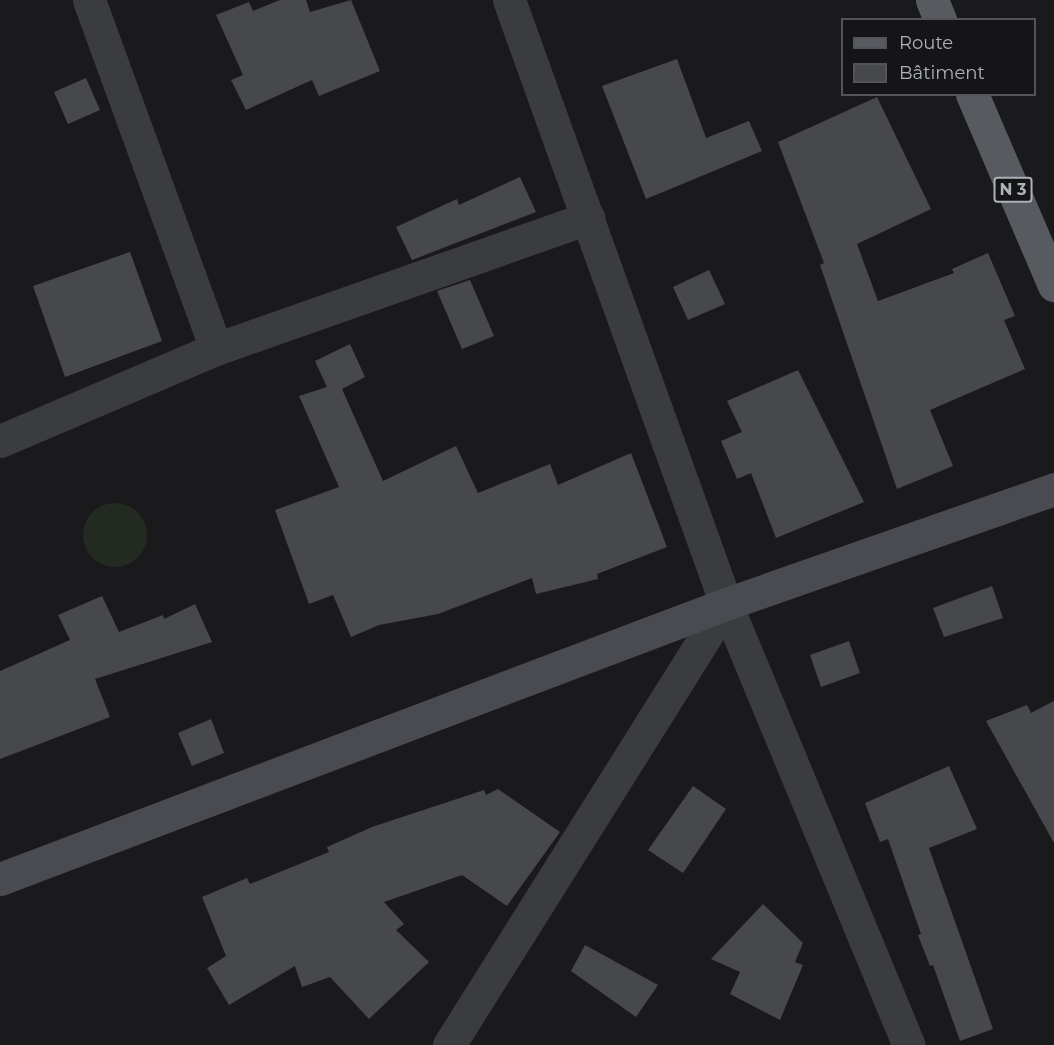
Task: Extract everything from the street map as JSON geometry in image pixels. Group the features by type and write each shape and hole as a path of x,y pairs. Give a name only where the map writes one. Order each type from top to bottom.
{"main road":[{"path":"932,0 939,18"},
{"name":"N 3","path":"973,96 1054,285"},
{"path":"0,879 726,604 1054,489"}],"street":[{"path":"88,0 216,349"},
{"path":"509,0 726,604 909,1045"},
{"path":"0,441 216,349 589,218"},
{"path":"449,1045 726,604"}],"shaded area":[{"path":"115,503 133,509 141,517 147,535 141,553 133,561 115,567 97,561 89,553 83,535 89,517 97,509"}],"building":[{"path":"280,0 306,0 310,12 351,0 380,71 319,96 312,80 246,110 231,80 243,75 216,15 249,2 253,11"},
{"path":"677,59 706,138 749,121 762,151 646,199 602,86"},
{"path":"86,78 100,110 68,124 54,92"},
{"path":"877,97 931,209 857,244 878,301 954,273 952,269 988,253 1015,316 1004,320 1025,369 930,410 953,466 897,489 820,265 824,263 778,142"},
{"path":"520,177 536,212 412,260 396,227 457,199 459,205"},
{"path":"130,252 162,341 65,377 33,286"},
{"path":"709,270 725,304 688,320 673,287"},
{"path":"470,280 494,336 462,349 437,291"},
{"path":"350,344 365,377 342,389 383,481 456,446 478,493 550,464 558,485 631,453 667,547 597,574 598,579 536,594 532,578 438,614 379,625 351,637 333,595 309,604 275,510 339,487 299,396 327,387 315,361"},
{"path":"798,370 864,502 776,538 751,473 737,479 721,441 742,432 727,401"},
{"path":"992,586 1003,618 944,637 933,608"},
{"path":"102,596 119,632 163,615 164,619 195,604 212,642 95,679 110,717 0,759 0,671 70,640 58,615"},
{"path":"849,641 860,673 821,687 810,655"},
{"path":"1054,701 1054,843 986,721 1027,705 1031,713"},
{"path":"211,719 224,753 192,766 178,733"},
{"path":"949,766 977,829 929,848 993,1029 960,1041 933,965 930,966 918,935 921,934 888,839 880,842 865,803"},
{"path":"693,786 726,809 683,873 648,850"},
{"path":"498,789 560,832 507,906 462,875 384,902 404,924 396,930 429,962 369,1019 330,977 302,987 295,966 229,1005 207,968 226,956 202,897 247,878 250,884 329,852 327,847 372,827 484,790 486,795"},
{"path":"763,904 803,943 795,962 803,965 780,1020 730,994 740,972 711,959"},
{"path":"585,945 658,985 636,1017 571,971"}]}
